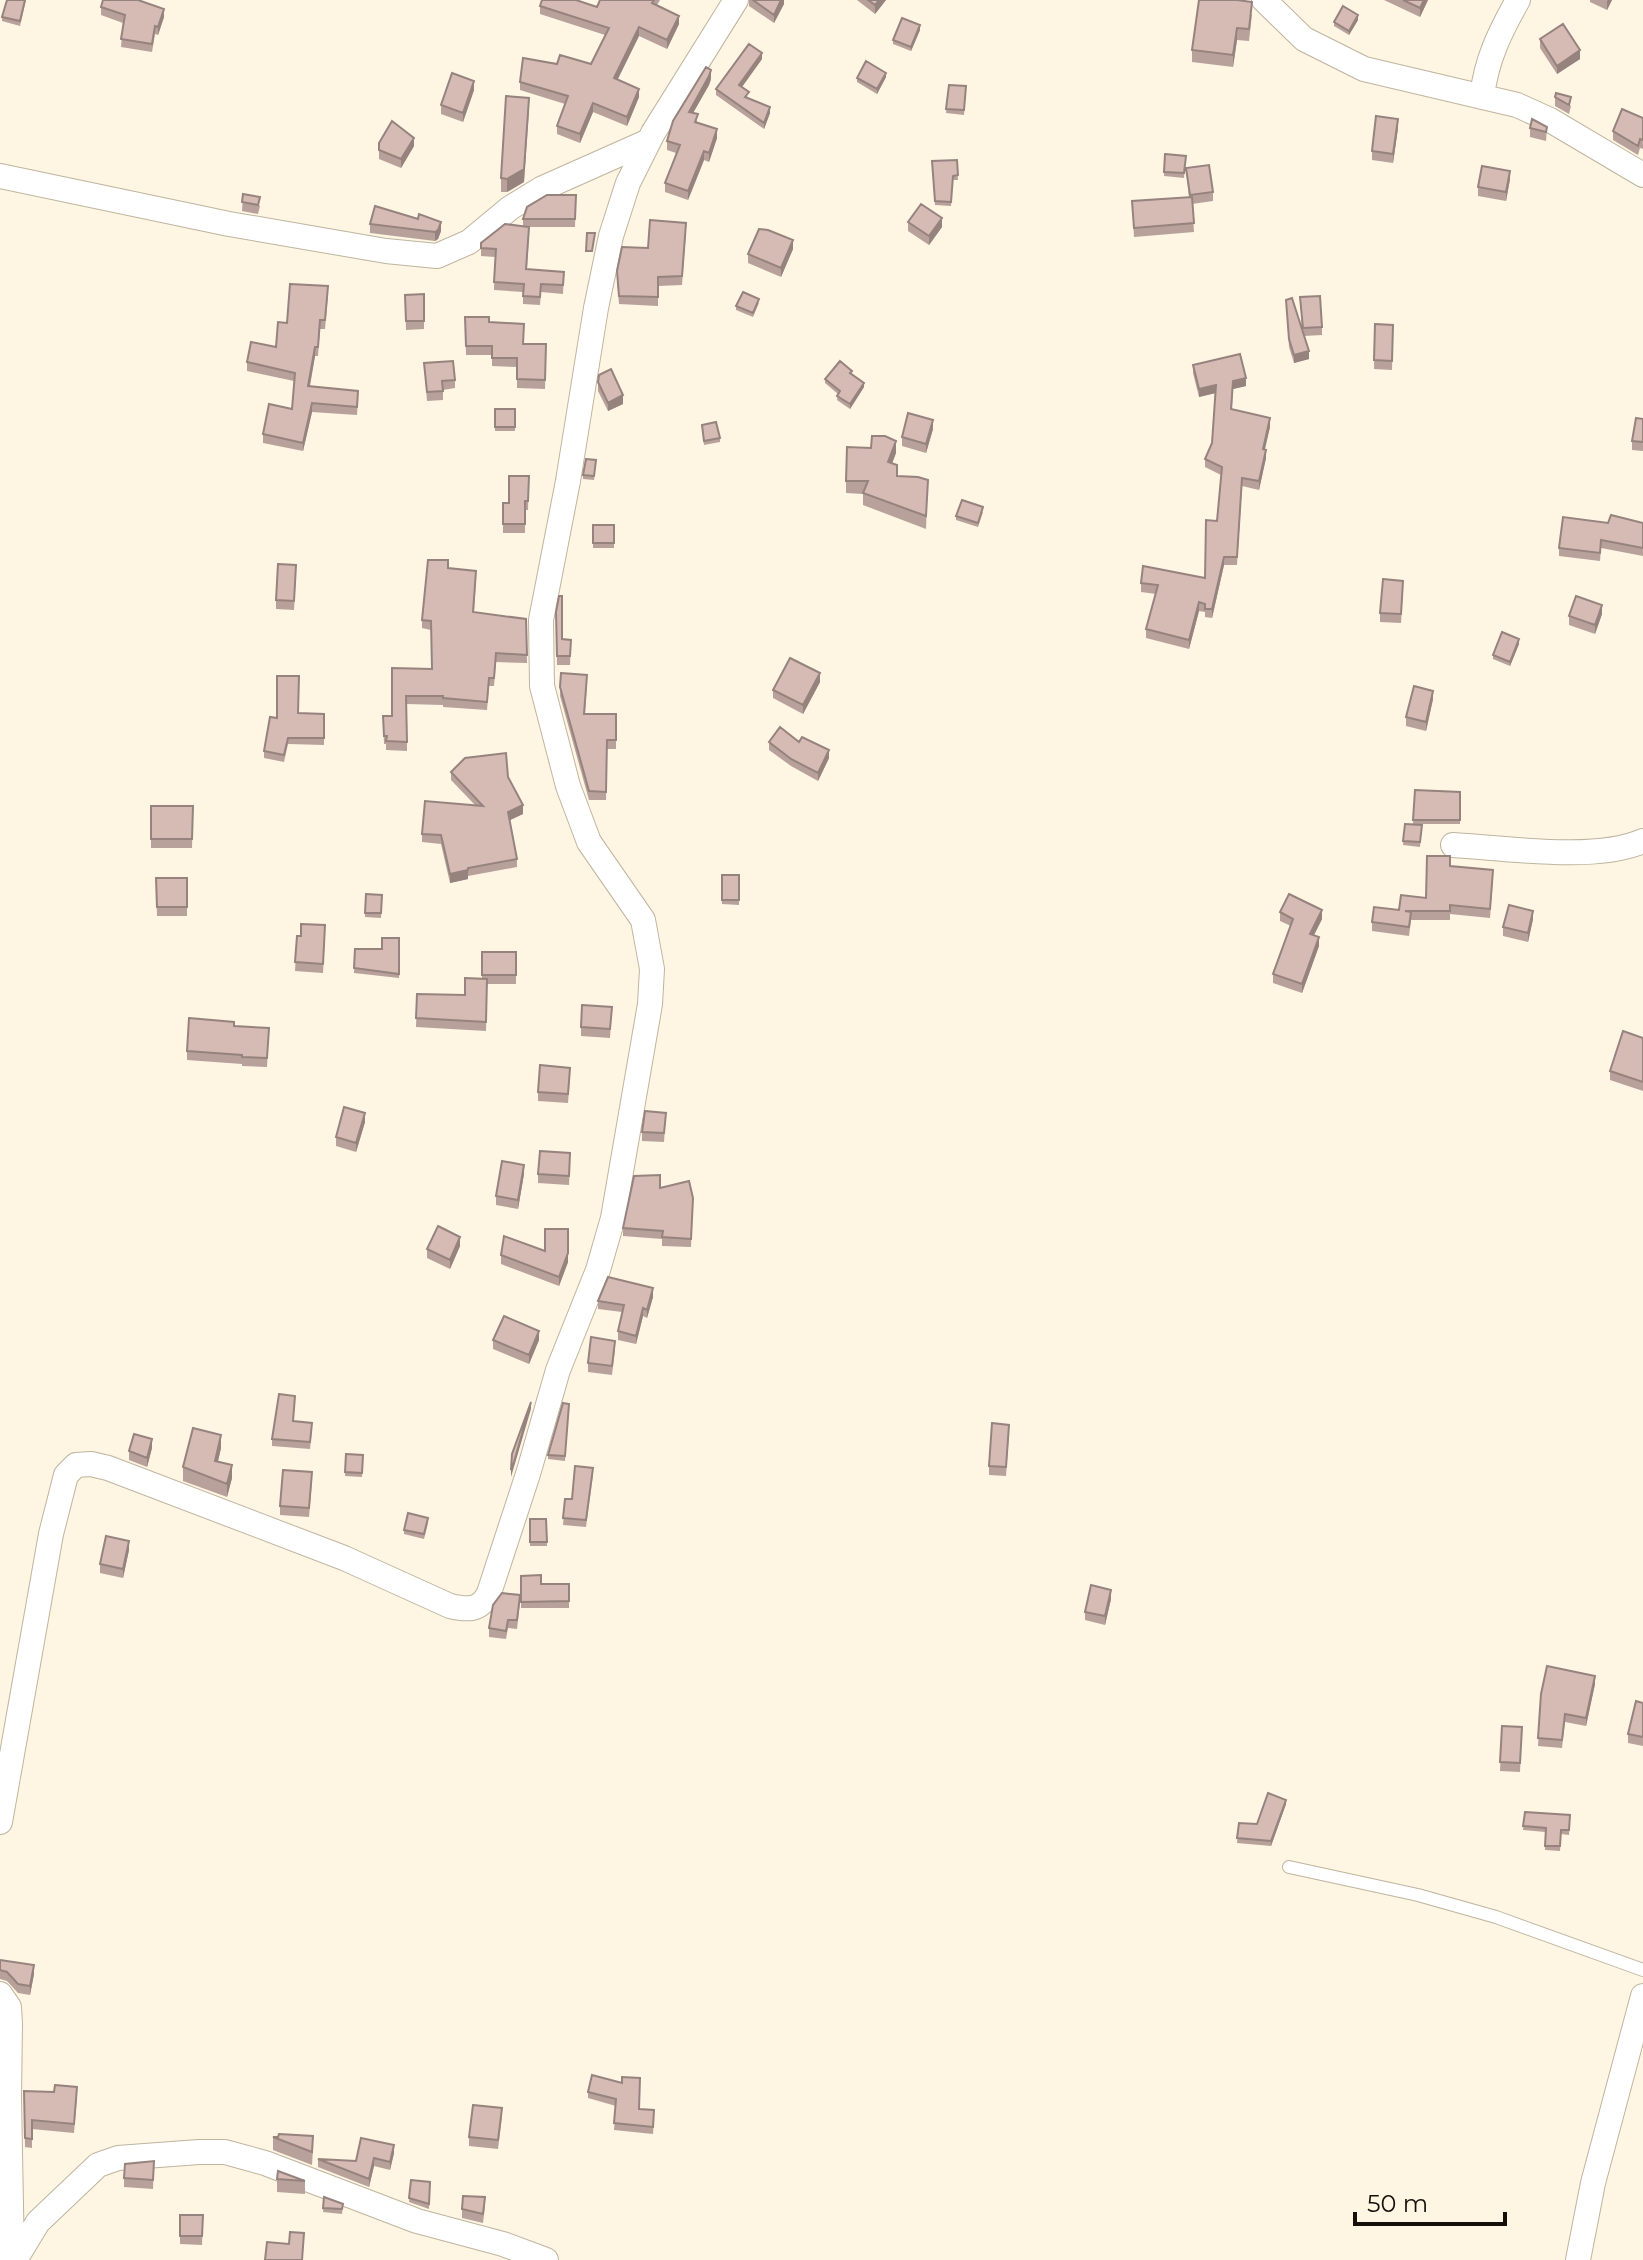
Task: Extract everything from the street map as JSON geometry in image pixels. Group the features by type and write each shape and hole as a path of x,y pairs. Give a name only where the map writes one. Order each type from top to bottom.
{"street":[{"path":"0,1822 51,1534 66,1475 76,1465 108,1468 344,1558 450,1606 474,1608 484,1603 489,1593 558,1370 598,1270 609,1231 630,1128 650,1004 652,969 643,920 589,842 568,786 542,686 539,655 541,620 608,250 628,183 649,141 736,0"},
{"path":"1264,0 1304,39 1364,69 1517,105 1550,120 1643,175"},
{"path":"1482,97 1485,71 1494,43 1518,0"},
{"path":"0,176 229,224 386,251 437,256 469,242 510,208 541,189 649,141"},
{"path":"1453,845 1579,852 1607,851 1643,841"},
{"path":"0,1994 9,2007 10,2024 14,2260"},
{"path":"1578,2260 1593,2183 1643,1996"},
{"path":"14,2260 38,2222 98,2165 118,2158 199,2152 225,2152 265,2163 417,2221 503,2244 546,2260"}],"lane":[{"path":"1289,1867 1418,1895 1496,1917 1643,1970"}],"building":[{"path":"7,0 25,0 20,21 2,17"},
{"path":"103,0 138,0 164,9 158,27 155,26 152,44 121,39 125,15 101,7"},
{"path":"542,0 576,0 597,7 600,0 654,0 652,3 679,16 667,40 639,27 614,78 639,89 627,117 593,103 580,134 557,126 568,96 520,82 523,58 557,64 560,55 591,64 609,28 540,6"},
{"path":"753,0 781,0 774,15"},
{"path":"1199,0 1252,2 1249,29 1237,28 1233,55 1192,50"},
{"path":"1403,0 1424,0 1420,8"},
{"path":"1343,6 1358,15 1349,31 1334,22"},
{"path":"902,18 920,25 911,47 893,40"},
{"path":"1563,24 1580,50 1557,66 1540,39"},
{"path":"749,44 762,53 739,85 749,92 745,97 770,107 764,123 716,89"},
{"path":"866,61 886,73 877,89 857,78"},
{"path":"706,67 711,70 709,76 689,112 698,114 695,122 717,129 709,153 704,151 688,191 665,183 680,145 667,141 673,121"},
{"path":"452,73 474,81 463,113 441,105"},
{"path":"949,85 966,86 964,110 946,109"},
{"path":"1556,93 1571,97 1569,105 1555,97"},
{"path":"506,96 529,98 524,169 507,179 501,178"},
{"path":"1622,109 1643,118 1643,140 1640,139 1638,146 1613,131"},
{"path":"1376,116 1398,119 1393,154 1372,151"},
{"path":"1532,119 1547,127 1546,132 1530,128"},
{"path":"392,121 414,138 401,159 379,150 379,143"},
{"path":"1165,154 1186,156 1184,173 1164,172"},
{"path":"957,160 958,175 953,176 951,202 935,201 932,161"},
{"path":"1209,165 1213,192 1190,195 1186,168"},
{"path":"1482,166 1510,171 1506,192 1478,187"},
{"path":"243,194 260,197 258,205 242,202"},
{"path":"547,195 576,195 575,219 523,219 527,207"},
{"path":"1192,197 1194,223 1134,228 1132,201"},
{"path":"921,204 942,218 929,236 908,222"},
{"path":"375,206 418,219 419,214 441,222 435,232 370,224"},
{"path":"650,220 686,223 682,276 658,277 658,297 619,296 617,271 622,247 648,248"},
{"path":"505,224 529,227 526,269 564,272 563,285 541,284 540,297 523,296 524,284 494,282 496,249 481,248 481,243"},
{"path":"759,229 793,240 781,268 748,254"},
{"path":"587,233 595,233 592,251 586,251"},
{"path":"290,284 328,286 325,320 320,320 318,347 315,347 308,386 358,391 357,407 312,403 303,443 263,434 269,404 292,409 295,373 247,362 251,342 276,347 278,322 287,323"},
{"path":"743,292 759,299 753,313 736,306"},
{"path":"424,294 424,321 406,321 405,295"},
{"path":"1320,296 1322,327 1303,328 1300,297"},
{"path":"1292,298 1309,351 1294,355 1289,339 1286,300"},
{"path":"465,317 489,317 489,322 524,324 523,344 546,344 545,380 517,379 517,358 492,358 492,346 466,346"},
{"path":"1375,324 1393,325 1392,361 1374,360"},
{"path":"1240,354 1246,378 1233,381 1231,409 1270,418 1259,481 1242,478 1237,557 1224,557 1212,609 1205,609 1205,604 1199,602 1189,640 1146,629 1158,585 1141,583 1143,566 1205,578 1206,520 1217,521 1222,467 1205,459 1212,443 1216,385 1199,389 1193,365"},
{"path":"453,361 455,380 442,381 443,391 427,392 424,363"},
{"path":"840,361 864,383 850,404 837,396 840,391 825,379"},
{"path":"611,369 623,395 608,403 598,382 599,375"},
{"path":"495,409 515,409 515,427 495,427"},
{"path":"908,413 933,420 926,444 902,437"},
{"path":"1636,418 1643,419 1643,442 1632,441"},
{"path":"716,422 720,438 704,441 702,425"},
{"path":"872,436 885,436 896,441 888,462 897,465 897,476 928,480 926,516 863,493 868,481 846,481 847,447 871,448"},
{"path":"586,459 596,460 594,476 583,475"},
{"path":"509,476 529,476 525,524 503,524 503,503 509,503"},
{"path":"962,500 983,507 978,523 956,516"},
{"path":"1611,515 1643,523 1643,548 1601,540 1600,553 1559,548 1563,517 1608,523"},
{"path":"593,525 614,525 614,543 593,543"},
{"path":"428,560 448,560 448,568 476,571 473,612 526,619 527,655 496,653 494,678 489,678 487,702 443,696 406,696 407,742 386,741 383,716 392,716 392,668 432,669 431,621 422,620"},
{"path":"278,564 296,565 294,601 276,600"},
{"path":"1383,579 1403,581 1401,614 1380,613"},
{"path":"559,596 562,596 562,639 571,640 570,656 557,656 556,612"},
{"path":"1576,596 1602,605 1595,625 1569,616"},
{"path":"1502,632 1519,639 1510,662 1493,655"},
{"path":"790,658 820,673 803,705 773,690"},
{"path":"561,673 587,675 584,714 616,714 616,740 607,740 606,792 589,791 560,687"},
{"path":"277,676 299,676 298,713 324,714 324,738 288,738 284,755 264,751 270,717 277,718"},
{"path":"1414,686 1433,691 1426,722 1406,717"},
{"path":"780,727 799,742 802,737 829,750 818,773 791,759 769,742"},
{"path":"506,753 508,777 523,805 508,812 517,859 450,874 441,835 422,834 425,801 483,806 451,772 465,758"},
{"path":"1415,790 1460,792 1460,820 1413,820"},
{"path":"151,806 193,806 192,839 151,839"},
{"path":"1405,824 1422,825 1420,842 1403,841"},
{"path":"1427,856 1450,856 1450,866 1493,870 1490,909 1450,905 1450,911 1405,911 1411,912 1409,927 1372,922 1374,907 1399,910 1401,895 1426,898"},
{"path":"722,875 739,875 739,900 722,900"},
{"path":"156,878 187,878 187,907 157,907"},
{"path":"366,894 382,895 381,913 365,913"},
{"path":"1289,894 1322,910 1310,934 1319,937 1302,984 1273,974 1293,919 1280,912"},
{"path":"1509,905 1533,911 1528,933 1503,927"},
{"path":"301,924 325,925 323,964 295,962"},
{"path":"382,938 399,938 399,974 354,968 355,949 382,949"},
{"path":"482,952 516,952 516,975 482,975"},
{"path":"465,978 487,979 486,1022 416,1018 417,994 465,995"},
{"path":"582,1005 612,1007 610,1029 581,1027"},
{"path":"189,1018 269,1028 267,1058 187,1051"},
{"path":"1623,1031 1643,1038 1643,1082 1610,1071"},
{"path":"540,1065 570,1068 568,1094 538,1092"},
{"path":"344,1107 365,1113 356,1143 336,1137"},
{"path":"645,1111 666,1113 664,1133 642,1132"},
{"path":"540,1151 570,1153 569,1176 538,1174"},
{"path":"502,1161 524,1165 518,1200 496,1196"},
{"path":"660,1175 660,1188 689,1181 693,1198 691,1239 662,1237 663,1231 623,1228 634,1176"},
{"path":"438,1226 460,1237 450,1260 427,1249"},
{"path":"545,1229 568,1229 568,1253 559,1277 501,1255 504,1236 545,1251"},
{"path":"608,1277 653,1288 647,1310 643,1308 636,1336 618,1331 624,1305 598,1301"},
{"path":"504,1316 539,1331 529,1355 493,1340"},
{"path":"591,1337 615,1341 612,1366 588,1363"},
{"path":"279,1394 295,1396 293,1421 312,1423 310,1442 272,1439"},
{"path":"531,1402 514,1462 511,1470 512,1454"},
{"path":"563,1403 569,1404 565,1456 548,1455"},
{"path":"992,1423 1009,1425 1006,1467 989,1466"},
{"path":"193,1428 221,1435 215,1461 232,1465 227,1484 183,1467"},
{"path":"134,1434 152,1439 147,1458 129,1451"},
{"path":"346,1454 363,1455 362,1473 345,1472"},
{"path":"575,1466 593,1468 586,1520 563,1518 565,1499 572,1499"},
{"path":"283,1470 312,1472 309,1508 280,1506"},
{"path":"408,1513 428,1518 424,1534 404,1530"},
{"path":"530,1519 546,1519 547,1542 530,1542"},
{"path":"106,1536 129,1541 123,1569 100,1564"},
{"path":"541,1575 541,1584 569,1584 569,1601 521,1602 521,1576"},
{"path":"1091,1585 1111,1590 1105,1616 1085,1612"},
{"path":"502,1593 520,1595 517,1620 508,1620 506,1631 489,1628 493,1605"},
{"path":"1547,1666 1595,1676 1586,1718 1565,1714 1562,1740 1538,1738 1541,1694"},
{"path":"1636,1701 1643,1703 1643,1737 1628,1734"},
{"path":"1502,1726 1522,1727 1520,1763 1500,1762"},
{"path":"1268,1793 1286,1800 1271,1841 1237,1838 1239,1823 1257,1824"},
{"path":"1525,1812 1570,1815 1569,1830 1561,1830 1560,1846 1545,1846 1546,1828 1523,1826"},
{"path":"0,1960 34,1965 30,1986 18,1984 7,1972 0,1970"},
{"path":"592,2075 622,2083 622,2077 640,2078 639,2109 654,2110 653,2127 614,2123 616,2099 588,2092"},
{"path":"55,2085 77,2087 74,2124 32,2120 32,2139 25,2138 24,2091 54,2092"},
{"path":"473,2105 502,2108 498,2140 469,2137"},
{"path":"279,2134 313,2136 312,2152 273,2137"},
{"path":"361,2138 394,2145 390,2162 374,2158 369,2179 318,2159 356,2161"},
{"path":"154,2161 153,2180 124,2178 125,2164"},
{"path":"278,2171 305,2181 277,2179"},
{"path":"411,2180 430,2182 429,2204 409,2198"},
{"path":"463,2196 485,2197 483,2214 462,2209"},
{"path":"324,2197 343,2204 342,2209 323,2208"},
{"path":"180,2215 203,2215 202,2236 180,2236"},
{"path":"290,2232 304,2233 302,2260 265,2260 267,2242 289,2244"}]}
